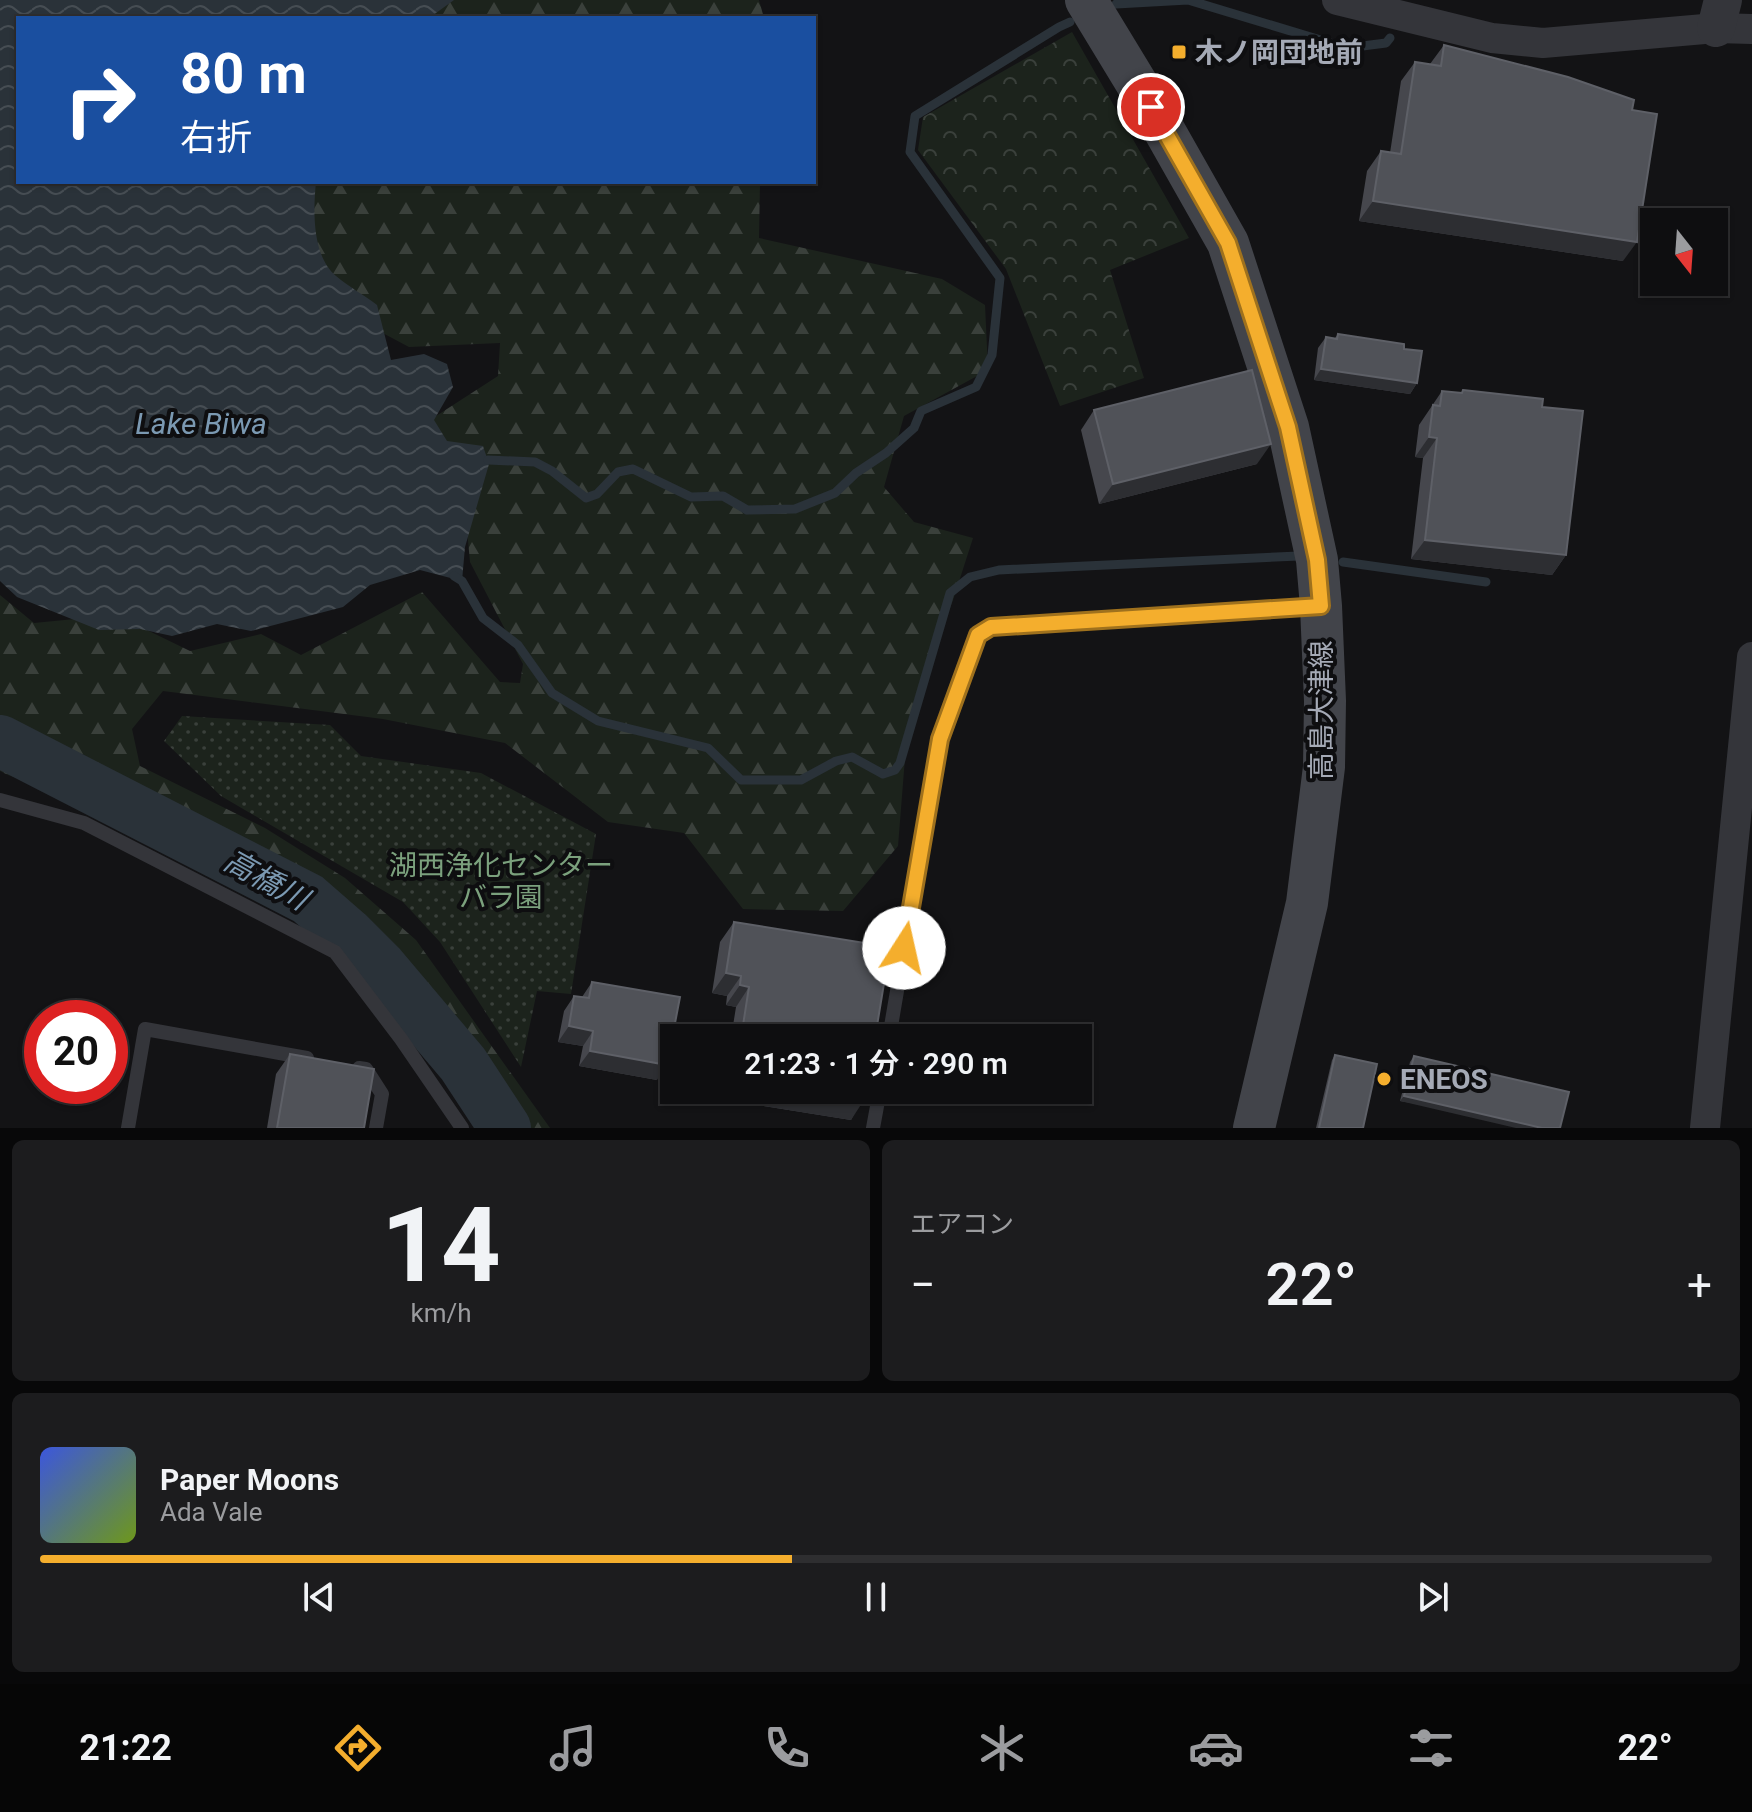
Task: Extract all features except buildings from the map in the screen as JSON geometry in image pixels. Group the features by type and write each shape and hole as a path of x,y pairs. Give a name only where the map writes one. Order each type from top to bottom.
{"main road":[{"name":"高島大津線","path":"1086,0 1228,243 1288,427 1317,560 1325,701 1324,767 1309,888 1254,1128"}],"street":[{"path":"1337,0 1492,38 1543,43 1730,19"},
{"path":"1705,1128 1752,657"}],"lane":[{"path":"891,1024 940,739 978,635 991,627 1321,606"},
{"path":"0,800 84,823 335,952 401,1039 462,1128"},
{"path":"128,1128 145,1029 322,1061"},
{"path":"351,1066 366,1069 382,1094 376,1128"},
{"path":"873,1128 877,1104"}],"green space":[{"path":"422,0 759,0 763,16 404,16"},
{"path":"1072,32 1189,238 1110,270 1144,378 1060,406 1006,269 918,150 923,117"},
{"path":"242,184 760,184 759,238 942,279 985,305 988,370 904,416 884,487 914,522 973,538 908,720 898,846 843,911 743,909 684,833 608,822 505,743 383,719 163,691 132,729 140,766 265,828 345,878 416,940 550,1128 478,1128 346,945 97,805 0,771 0,595 34,623 116,615 190,651 261,634 301,655 422,592 500,682 520,683 523,664 470,562 464,497 433,458 433,418 498,376 500,343 409,347 332,306"},
{"name":"湖西浄化センター バラ園","path":"182,716 330,725 361,756 481,773 596,834 571,994 537,991 521,1067 440,942 403,902 221,796 164,741"}],"water":[{"name":"Lake Biwa","path":"0,0 454,0 432,16 16,16 16,184 316,184 316,232 322,257 328,267 377,305 391,360 424,354 447,364 453,387 434,420 447,441 483,446 489,464 465,547 462,581 420,570 370,585 343,607 251,631 217,624 172,636 140,629 99,630 17,597 0,581"}],"waterway":[{"path":"1116,4 1188,0 1347,48 1386,43 1390,38"},
{"path":"488,460 535,462 552,471 586,498 597,494 618,472 633,469 691,497 723,496 747,510 795,509 835,493 914,428 921,411 976,387 992,355 1000,278 910,152 915,116 1070,22"},
{"path":"454,576 462,581 483,618 518,645 552,693 598,721 708,748 741,780 801,780 836,761 852,757 883,774 895,770 900,763 950,593 970,577 999,570 1299,556"},
{"path":"1343,562 1486,582"},
{"name":"高橋川","path":"0,741 308,899 381,967 463,1064 505,1128"}],"place":[{"name":"木ノ岡団地前","path":"1179,52"},
{"name":"ENEOS","path":"1384,1079"}],"route":[{"path":"904,948 940,739 978,635 991,627 1321,606 1317,560 1288,427 1228,243 1151,107"}]}
